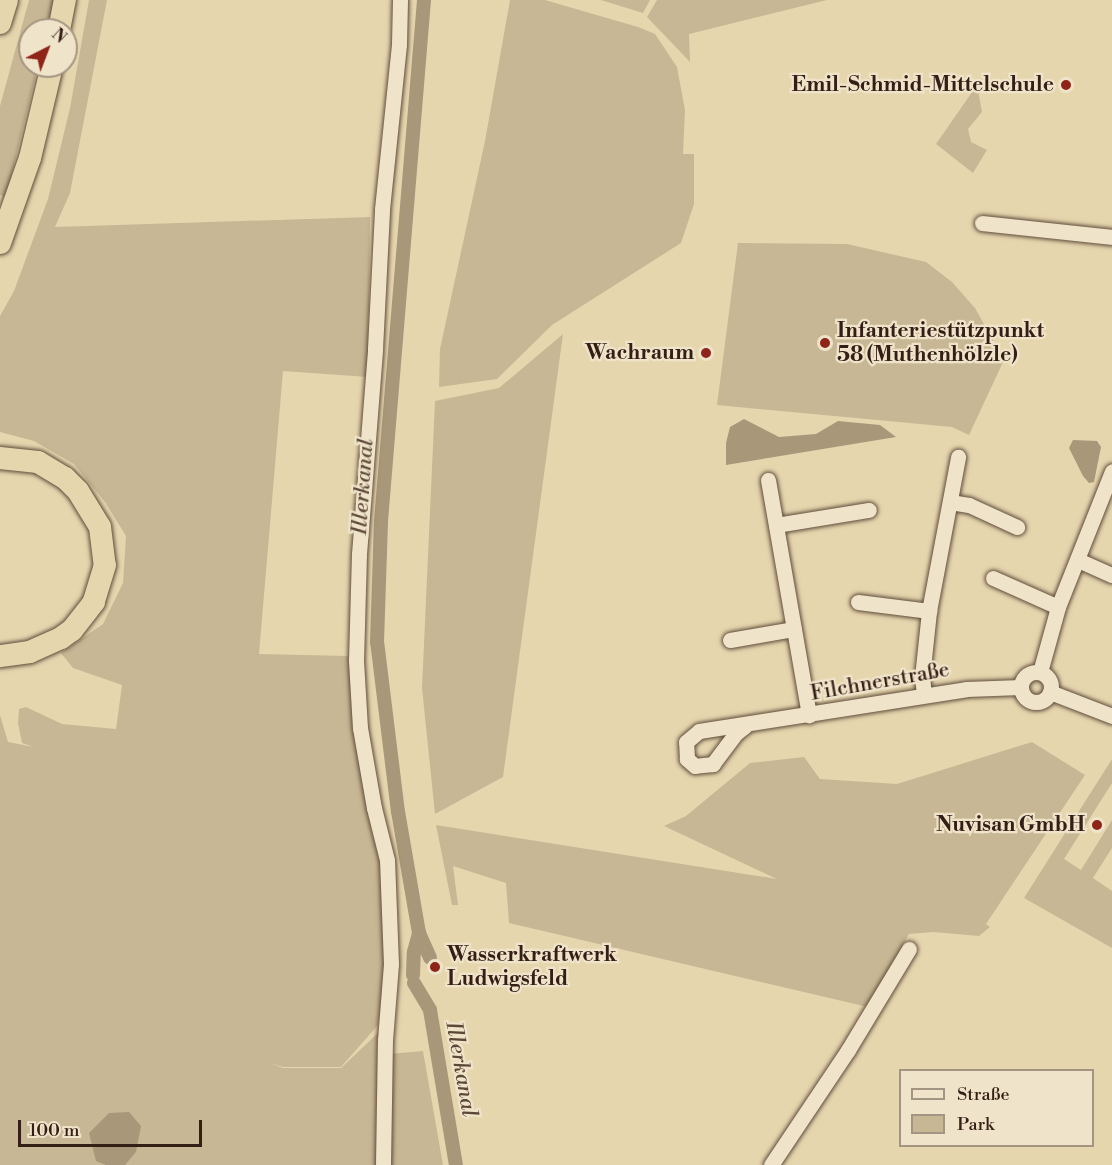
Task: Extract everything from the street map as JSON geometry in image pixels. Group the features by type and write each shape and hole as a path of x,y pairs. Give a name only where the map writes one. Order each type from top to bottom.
{"highway":[{"path":"0,23 7,0"},
{"path":"61,18 65,0"},
{"path":"0,243 18,198 30,158 49,78"},
{"path":"0,458 38,462 65,478 78,491 100,527 105,565 94,603 72,630 61,638 30,652 0,656"}],"street":[{"path":"383,1165 385,1040 391,964 387,860 374,808 360,728 356,661 359,554 374,360 382,209 399,44 400,0"},
{"path":"982,223 1112,237"},
{"path":"924,695 922,677 929,611 958,457"},
{"path":"1040,672 1058,608 1112,471"},
{"path":"768,480 809,716"},
{"path":"950,502 969,505 1017,527"},
{"path":"776,525 868,510"},
{"path":"1078,560 1112,575"},
{"path":"993,578 1058,608"},
{"path":"858,602 929,611"},
{"path":"730,640 794,629"},
{"path":"1040,672 1048,678 1050,692 1045,699 1035,702 1026,698 1021,687 1026,676 1040,672"},
{"name":"Filchnerstraße","path":"745,726 924,695 977,688 1021,687"},
{"path":"1050,692 1112,716"},
{"path":"771,1165 848,1050 909,949"}],"green space":[{"path":"29,0 54,0 50,18 24,18"},
{"path":"89,0 107,0 70,193 55,227 370,217 368,377 283,371 259,654 348,656 356,725 396,935 378,1025 341,1067 283,1067 270,1063 283,1068 341,1068 379,1032 381,1165 0,1165 0,715 8,742 34,747 22,743 18,723 19,709 26,707 62,724 116,729 122,685 73,668 61,653 103,624 123,583 126,536 105,502 74,464 34,441 0,432 0,316 14,291 48,199 75,78 78,78 78,63"},
{"path":"510,0 545,0 655,34 677,67 685,110 683,154 694,154 694,204 681,243 552,325 497,379 439,387 440,349 485,141"},
{"path":"601,0 650,0 643,13"},
{"path":"657,0 827,0 689,34 690,62 647,17"},
{"path":"18,40 18,78 35,78 6,197 0,195 0,106"},
{"path":"977,85 982,112 968,129 971,142 987,150 973,173 936,144"},
{"path":"738,243 847,244 926,262 952,282 975,308 1004,360 969,435 952,427 717,405"},
{"path":"563,334 503,777 435,814 422,688 435,401 499,388"},
{"path":"1032,742 1085,775 986,924 990,927 979,936 933,932 909,934 868,1007 509,923 506,883 453,866 458,905 452,905 436,825 777,879 664,826 686,816 750,763 804,757 820,779 897,784"},
{"path":"1112,759 1112,783 1064,859 1081,870 1112,820 1112,848 1093,878 1112,891 1112,948 1024,898"},
{"path":"423,1051 443,1165 389,1165 389,1054"}],"shaded area":[{"path":"744,419 779,437 816,434 838,421 880,425 896,437 726,465 726,443 730,427"},
{"path":"1073,440 1097,441 1101,447 1094,482 1089,483 1083,476 1069,448"},
{"path":"129,1112 141,1126 136,1152 125,1165 106,1165 96,1161 89,1133 109,1113"}],"waterway":[{"name":"Illerkanal","path":"413,975 414,952 419,933 398,812 377,642 381,521 424,0"},
{"path":"419,933 430,958"},
{"name":"Illerkanal","path":"414,983 430,1010 456,1165"}],"place":[{"name":"Emil-Schmid-Mittelschule","path":"1066,85"},
{"name":"Infanteriestützpunkt 58 (Muthenhölzle)","path":"825,343"},
{"name":"Wachraum","path":"706,353"},
{"name":"Nuvisan GmbH","path":"1097,825"},
{"name":"Wasserkraftwerk Ludwigsfeld","path":"435,967"}]}
